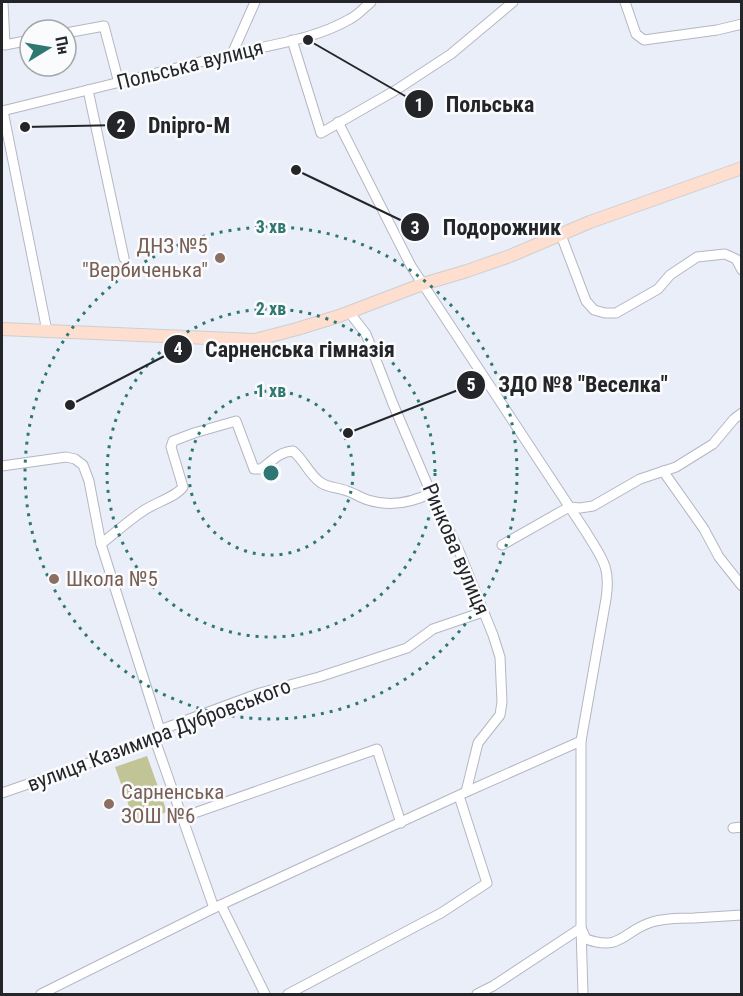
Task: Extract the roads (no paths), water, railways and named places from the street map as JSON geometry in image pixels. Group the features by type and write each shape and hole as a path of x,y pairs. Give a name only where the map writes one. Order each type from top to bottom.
{"main road":[{"path":"2,328 255,340 297,329 510,256 591,222 741,168"}],"street":[{"path":"3,2 5,45 18,42"},
{"path":"232,54 255,2"},
{"name":"Польська вулиця","path":"2,111 328,30 352,18 371,2"},
{"path":"292,40 321,133 396,90 451,54 513,2"},
{"path":"625,2 636,34 644,40 717,30 741,24"},
{"path":"78,31 104,26 119,83"},
{"path":"88,90 124,258"},
{"path":"2,111 47,331"},
{"path":"338,122 411,266 605,563 608,574 606,599 581,741 582,994"},
{"path":"561,235 586,301 594,310 605,313 616,313 658,289 670,275 697,257 725,254 736,259 741,270"},
{"name":"Ринкова вулиця","path":"355,309 431,493 459,551 500,657 502,702 500,715 478,743 462,794"},
{"path":"502,545 569,507 593,506 640,479 676,467 713,444 741,413"},
{"path":"101,544 143,511 179,493 183,487 171,447 173,441 236,421 254,469 261,470 277,456 293,451 322,484 345,490 368,500 403,503 420,499 431,493"},
{"path":"2,466 66,457 75,459 83,465 89,481 101,544 160,730"},
{"path":"663,471 704,529 719,557 741,586"},
{"name":"вулиця Казимира Дубровського","path":"2,794 155,740 160,730 260,693 319,677 407,648 434,629 483,612"},
{"path":"155,740 217,907 265,994"},
{"path":"41,994 217,907 581,741"},
{"path":"183,818 377,749 401,823"},
{"path":"288,994 441,913 487,882 462,794"},
{"path":"581,928 586,939 597,943 608,943 623,938 652,922 741,915"},
{"path":"477,994 493,986 581,928"}],"place":[{"name":"Польська","path":"308,40"},
{"name":"Dnipro-M","path":"25,127"},
{"name":"Подорожник","path":"296,170"},
{"name":"ДНЗ №5 \"Вербиченька\"","path":"220,258"},
{"name":"Сарненська гімназія","path":"70,405"},
{"name":"ЗДО №8 \"Веселка\"","path":"348,433"},
{"name":"Школа №5","path":"54,579"},
{"name":"Сарненська ЗОШ №6","path":"109,804"}]}
